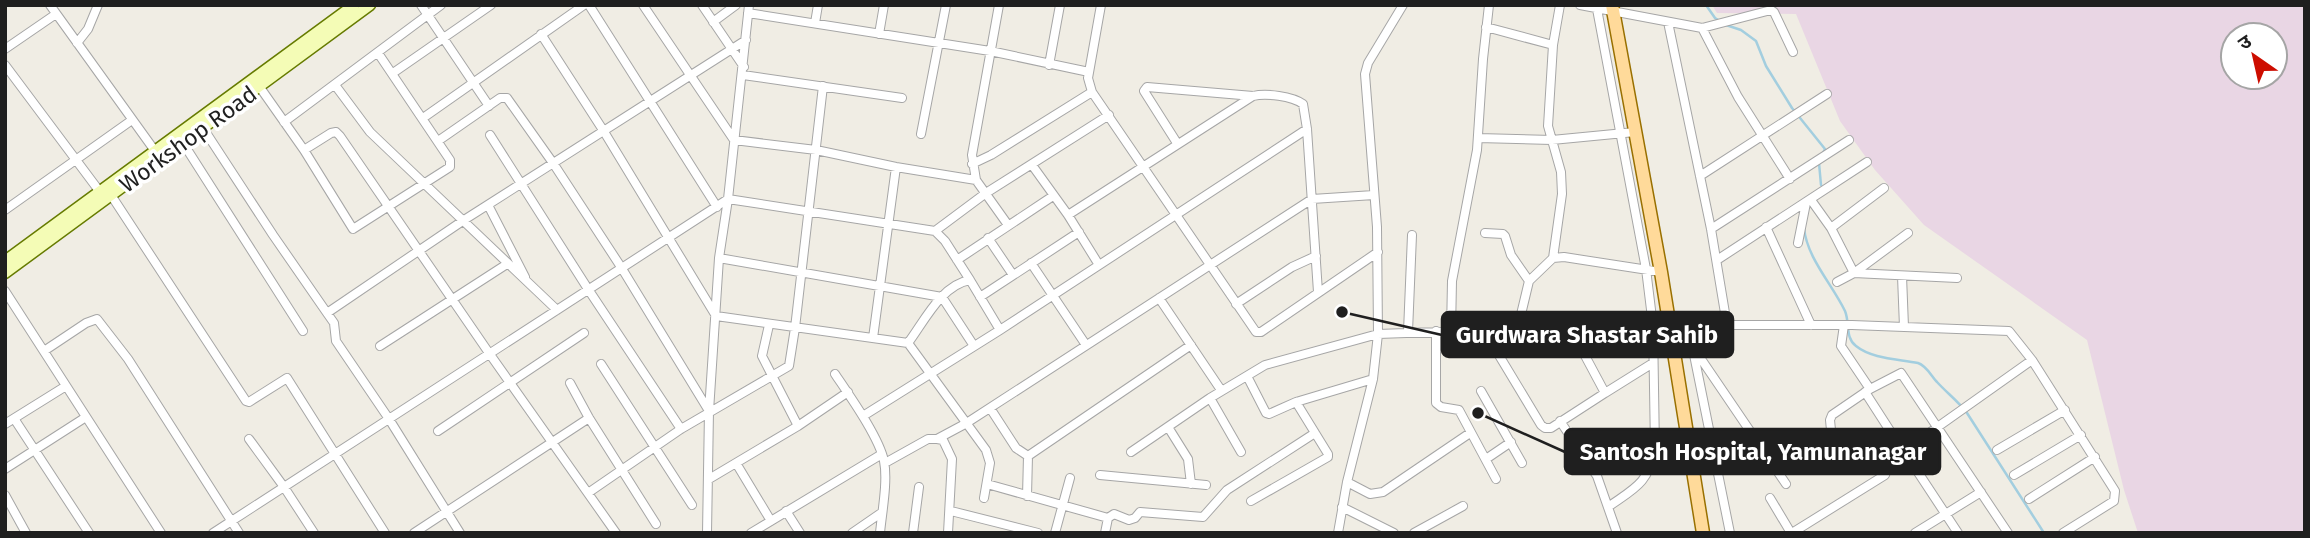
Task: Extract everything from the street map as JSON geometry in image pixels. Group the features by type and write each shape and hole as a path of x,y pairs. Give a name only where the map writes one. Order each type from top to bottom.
{"main road":[{"name":"Workshop Road","path":"5,273 155,151 354,5"},
{"name":"Workshop Road","path":"5,261 183,143 370,5"},
{"path":"1612,9 1661,272 1703,533"}],"street":[{"path":"50,5 155,151"},
{"path":"77,43 88,29 98,5"},
{"path":"421,5 489,106"},
{"path":"285,122 442,5"},
{"path":"393,73 491,5"},
{"path":"423,118 586,5 651,100 717,207"},
{"path":"643,5 734,141 816,150 976,180"},
{"path":"702,5 732,49 743,71"},
{"path":"713,22 736,5"},
{"path":"815,23 818,5"},
{"path":"880,34 884,5"},
{"path":"921,134 946,5"},
{"path":"999,5 972,148 972,164 976,180 1008,225"},
{"path":"1049,65 1060,5"},
{"path":"1101,5 1088,78 1092,92 1258,334 1378,252"},
{"path":"1338,533 1347,482 1373,379 1378,334 1378,252 1365,74 1368,63 1403,5"},
{"path":"1451,331 1452,281 1470,194 1478,138 1489,5"},
{"path":"1553,258 1563,182 1548,119 1553,45 1560,5"},
{"path":"1580,5 1702,28 1771,10 1793,52"},
{"path":"697,533 707,530 709,411 719,258 749,9 815,23 990,51 1089,72"},
{"path":"1597,9 1646,269 1653,326 1655,449 1652,464 1643,481 1608,507"},
{"path":"5,49 56,13"},
{"path":"1668,22 1711,229 1727,325"},
{"path":"1486,27 1553,45"},
{"path":"1702,28 1732,87 1790,179"},
{"path":"541,34 716,316 908,343 988,457 984,498"},
{"path":"327,313 464,220 746,40"},
{"path":"260,86 353,229 450,167 452,163 378,53"},
{"path":"5,65 76,160 105,193 246,401 256,400 286,378 337,453 385,533"},
{"path":"743,71 902,98"},
{"path":"335,85 370,132 556,310"},
{"path":"587,493 709,411 789,366 823,86"},
{"path":"1177,143 1144,88 1150,86 1253,96"},
{"path":"972,164 1092,92"},
{"path":"1068,215 1253,96 1259,94 1300,102 1305,109 1307,129 1318,292"},
{"path":"1700,176 1828,94"},
{"path":"438,141 500,98 507,98 621,267 709,411"},
{"path":"935,231 986,192 1109,115"},
{"path":"5,210 132,120"},
{"path":"203,128 334,323 335,341 460,533"},
{"path":"863,416 1307,129"},
{"path":"304,150 336,132 616,533"},
{"path":"1478,138 1552,140 1635,132"},
{"path":"490,135 681,429"},
{"path":"1711,229 1849,140"},
{"path":"183,143 303,331"},
{"path":"1717,260 1867,162"},
{"path":"1032,165 1099,265"},
{"path":"873,338 896,167"},
{"path":"1831,228 1885,188"},
{"path":"937,439 990,408 1312,199 1374,195"},
{"path":"957,260 1053,196"},
{"path":"213,533 728,199 935,231 940,234 970,280 999,330"},
{"path":"1808,202 1831,228 1854,273"},
{"path":"1798,243 1808,202"},
{"path":"488,205 528,283"},
{"path":"1766,227 1811,325"},
{"path":"980,297 1079,232"},
{"path":"1485,233 1505,236 1511,255 1529,281"},
{"path":"1837,282 1854,273 1908,233"},
{"path":"1408,331 1412,234"},
{"path":"988,238 1013,275"},
{"path":"1236,304 1292,267 1316,256"},
{"path":"1518,327 1529,281 1553,258 1564,257 1661,272"},
{"path":"719,258 942,297 974,346"},
{"path":"1031,263 1086,345"},
{"path":"380,346 507,264"},
{"path":"1854,273 1957,278"},
{"path":"1902,276 1904,327"},
{"path":"908,343 942,297 961,282 970,280"},
{"path":"5,291 161,533"},
{"path":"1158,298 1221,390"},
{"path":"44,351 86,323 97,319 128,359 239,533"},
{"path":"769,325 762,356 797,426"},
{"path":"1131,452 1221,390 1276,361 1378,334 1518,327 1668,325 1847,325 2009,331 2032,360 2115,491 2110,505 2063,533"},
{"path":"1847,325 1841,346 1894,438"},
{"path":"1688,326 1730,533"},
{"path":"1577,327 1582,350 1605,393"},
{"path":"1491,330 1497,352 1541,425 1551,428 1653,363"},
{"path":"1436,331 1436,403 1438,406 1459,410 1496,479"},
{"path":"438,431 583,333"},
{"path":"1028,456 1191,345"},
{"path":"1695,351 1786,484"},
{"path":"1770,498 1792,533 1885,475 1889,462 2032,360"},
{"path":"601,364 692,505"},
{"path":"1832,440 1832,415 1867,390 1901,373 2008,533"},
{"path":"835,374 863,416 885,463 880,533"},
{"path":"1247,376 1266,413 1274,413 1296,402 1373,379"},
{"path":"570,383 656,524"},
{"path":"5,424 66,386"},
{"path":"1481,391 1522,463"},
{"path":"709,479 848,392"},
{"path":"1210,398 1241,452"},
{"path":"1251,502 1328,457 1296,402"},
{"path":"990,408 1016,448 1028,456"},
{"path":"1997,450 2065,410"},
{"path":"5,469 86,417"},
{"path":"414,533 589,418"},
{"path":"15,420 89,533"},
{"path":"1560,421 1592,466 1617,533"},
{"path":"1168,427 1191,465 1191,484"},
{"path":"1105,533 1108,518 1114,514 1132,519 1140,512 1203,517 1227,490 1315,433"},
{"path":"1347,482 1377,495 1470,433"},
{"path":"2014,475 2081,435"},
{"path":"249,439 314,533"},
{"path":"885,463 928,439 943,440 952,459 948,533"},
{"path":"1486,459 1511,442"},
{"path":"1904,451 1958,533"},
{"path":"751,533 882,454"},
{"path":"1027,496 1028,456"},
{"path":"2029,499 2095,457"},
{"path":"736,463 771,521"},
{"path":"1100,475 1206,485"},
{"path":"1055,533 1070,478"},
{"path":"987,484 1108,518"},
{"path":"913,533 919,487"},
{"path":"1915,533 1981,492"},
{"path":"5,495 26,533"},
{"path":"1414,533 1428,529 1463,506"},
{"path":"1342,507 1394,533"},
{"path":"786,511 800,533"},
{"path":"951,511 1038,533"},
{"path":"852,533 881,513"},
{"path":"2079,523 2085,533"}],"shaded area":[{"path":"1712,5 2305,5 2305,533 2138,533 2124,490 2087,340 1924,225 1875,170 1840,121 1796,14 1717,13"}],"waterway":[{"path":"1706,5 1720,21"},
{"path":"1726,25 1741,30 1756,41 1766,66 1792,108 1825,149 1823,153"},
{"path":"1819,163 1821,185"},
{"path":"1804,228 1810,250 1845,311 1853,343 1870,354 1921,364 1967,413 2044,533"}],"place":[{"name":"Gurdwara Shastar Sahib","path":"1342,312"},
{"name":"Santosh Hospital, Yamunanagar","path":"1478,413"}]}
